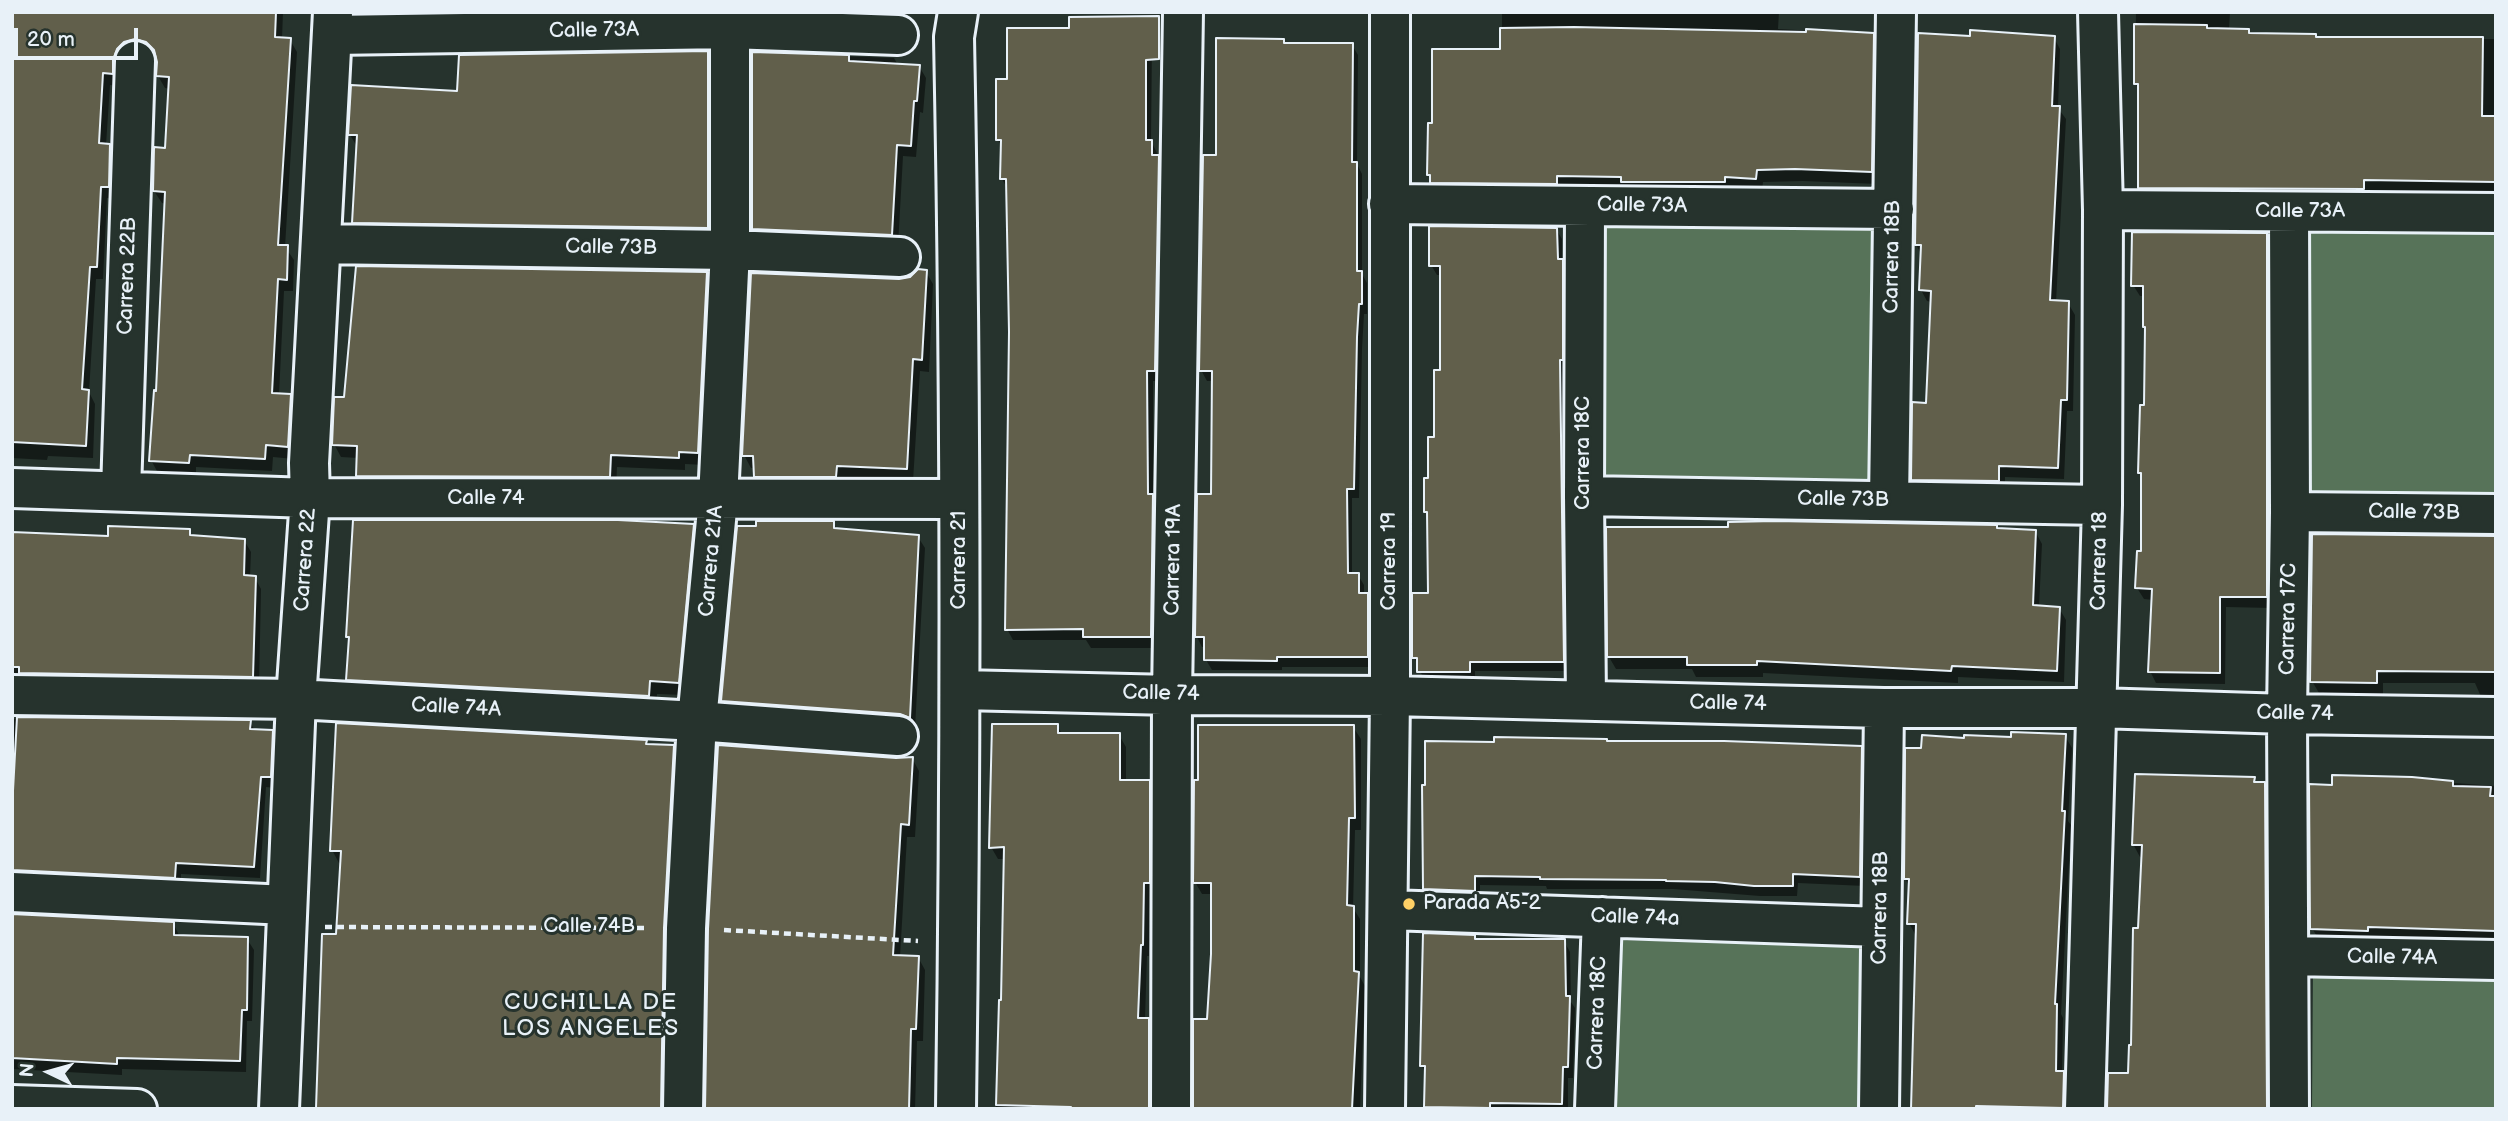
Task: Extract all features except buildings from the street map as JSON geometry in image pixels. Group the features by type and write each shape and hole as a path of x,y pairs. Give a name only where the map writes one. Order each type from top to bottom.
{"street":[{"name":"Carrera 21","path":"956,1109 961,690 954,37 958,12"},
{"name":"Carrera 19A","path":"1171,1109 1172,695 1183,12"},
{"name":"Carrera 19","path":"1385,1109 1390,696 1390,12"},
{"name":"Carrera 18B","path":"1889,501 1896,12"},
{"name":"Carrera 18","path":"2085,1109 2102,505 2103,210 2098,12"},
{"name":"Calle 73A","path":"332,24 730,21 898,35"},
{"name":"Carrera 21A","path":"683,1109 686,928 697,721 718,499 730,250 730,21"},
{"name":"Carrera 22","path":"279,1109 296,699 310,498 309,463 332,24"},
{"name":"Carrera 22B","path":"121,491 135,61"},
{"name":"Calle 73A","path":"1389,204 1894,209"},
{"name":"Carrera 18C","path":"1585,206 1586,700"},
{"name":"Calle 73A","path":"2103,210 2496,214"},
{"name":"Carrera 17C","path":"2289,212 2289,1109"},
{"name":"Calle 73B","path":"321,244 730,250 900,257"},
{"name":"Calle 74","path":"12,488 310,498 959,499"},
{"name":"Calle 73B","path":"1584,496 2102,505"},
{"name":"Calle 73B","path":"2290,512 2496,514"},
{"name":"Calle 74","path":"961,690 2496,717"},
{"name":"Calle 74A","path":"12,695 296,699 697,721 898,736"},
{"name":"Carrera 18B","path":"1878,1109 1885,708"},
{"path":"12,892 287,916"},
{"name":"Calle 74a","path":"1389,910 1881,927"},
{"name":"Carrera 18C","path":"1595,1109 1602,917"},
{"name":"Calle 74A","path":"2289,957 2496,960"},
{"path":"12,1105 137,1109"}],"path":[{"name":"Calle 74B","path":"287,916 686,928 892,940"}],"green space":[{"path":"1598,217 1875,218 1874,492 1596,490"},
{"path":"2304,224 2496,225 2496,498 2303,498"},
{"path":"1608,940 1867,942 1866,1109 1607,1109"},
{"path":"2313,973 2496,979 2496,1109 2312,1109"}],"place":[{"name":"Parada A5-2","path":"1409,904"}],"district":[{"name":"CUCHILLA DE LOS ANGELES","path":"591,1016"}]}
